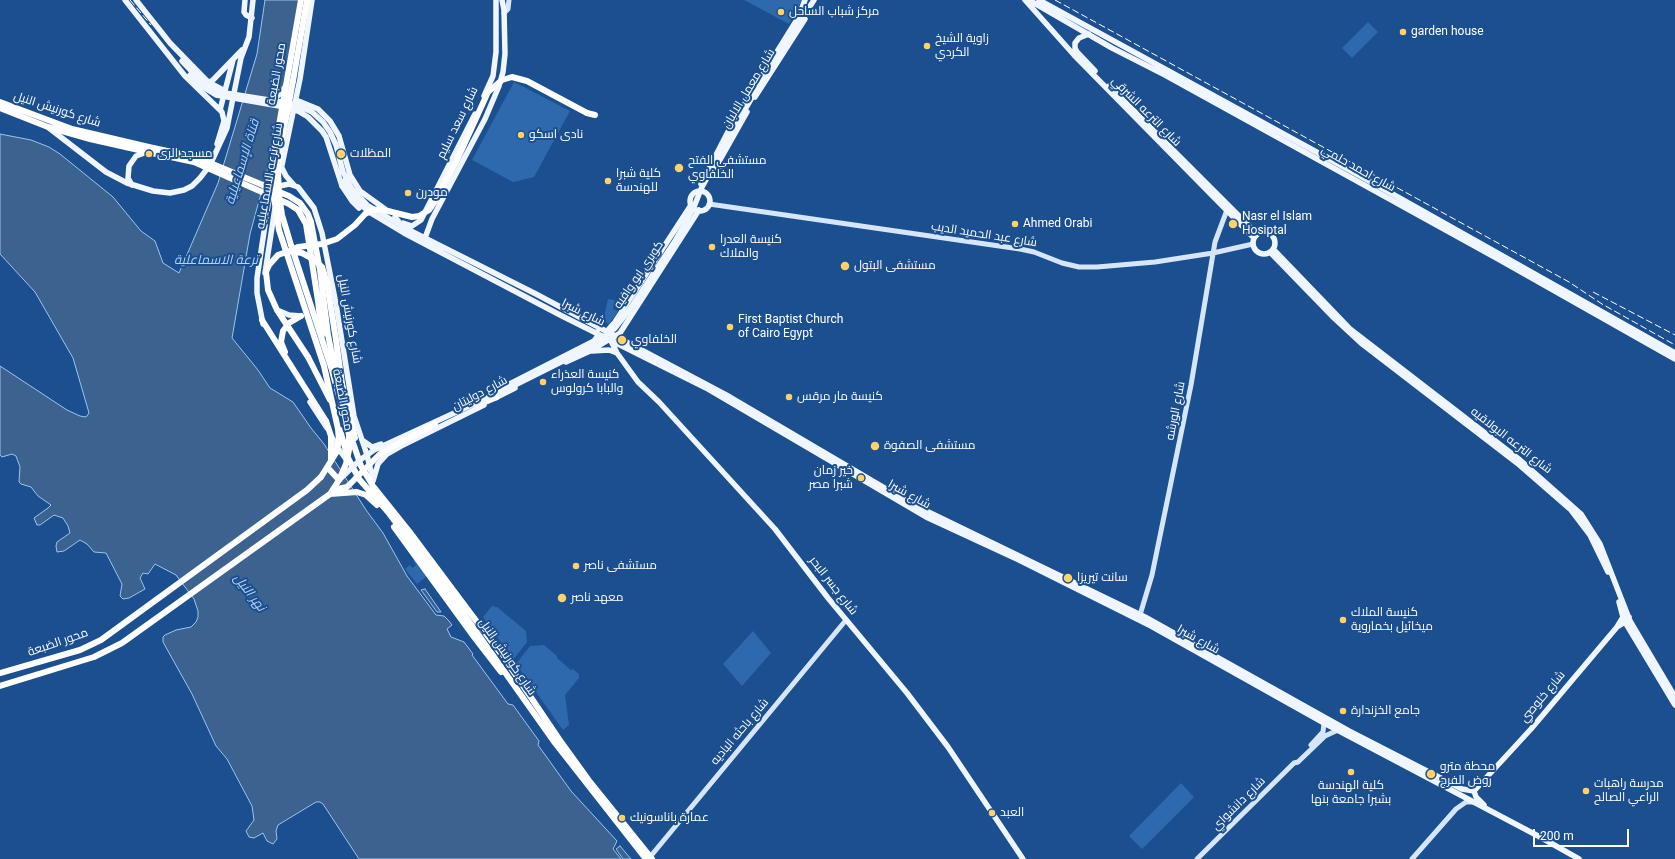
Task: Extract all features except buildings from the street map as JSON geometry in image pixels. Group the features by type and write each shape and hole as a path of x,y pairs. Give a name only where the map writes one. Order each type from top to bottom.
{"highway":[{"name":"محور الضبعة","path":"0,673 80,650 101,640 307,490 328,468 336,452 339,441 338,429 324,366 279,230 273,191 275,148 302,0"},
{"name":"محور الضبعة","path":"0,686 84,661 114,648 331,492 339,480 346,464 349,450 349,435 331,367 291,245 282,214 279,195 278,169 280,151 307,0"},
{"path":"331,403 308,357 277,310 268,290 265,276 269,265 278,255 298,247 322,244 337,239 373,210 380,209 412,217 419,216 429,210 436,200 458,158 488,92 502,80 512,77 527,81 587,113 596,114"},
{"name":"شارع كورنيش النيل","path":"0,102 72,129 131,143 151,151"},
{"name":"شارع كورنيش النيل","path":"0,108 48,126 90,139 151,151"},
{"path":"151,151 196,157 289,196 300,203 308,214 308,223"},
{"name":"شارع كورنيش النيل","path":"308,223 324,350 343,442 351,466 359,479 388,512 492,653 559,749 649,858"},
{"name":"شارع كورنيش النيل","path":"308,223 324,298 328,335 342,407 357,455 366,476 373,483 498,649 586,776 649,858"},
{"path":"289,251 306,255 322,267 328,283 342,384 347,409 359,451 366,469 366,476"},
{"path":"291,366 281,342 284,328 289,323 301,316"},
{"path":"262,320 326,421 329,428 332,451 328,468 339,480"},
{"path":"331,492 346,486 381,453 435,424 497,397"},
{"path":"331,492 357,492 366,495 375,502 492,661 515,686"},
{"path":"492,653 495,653 498,649"},
{"path":"501,666 502,663 507,662"}],"main road":[{"path":"125,0 190,82 220,110 223,115 224,121 216,152"},
{"path":"136,0 170,43 181,62 198,84 212,93 224,97 298,111 311,119 326,137 342,186 352,201 364,212 392,230 404,233"},
{"path":"246,0 244,12 252,18"},
{"path":"151,151 136,156 128,166 128,178 133,185 162,192 177,192 192,186 210,164 230,119 241,58 249,37 253,0"},
{"path":"272,100 281,93 288,80 302,0"},
{"name":"شارع كورنيش النيل","path":"307,0 298,79 283,130 271,188 257,278 257,293 265,329 338,448 351,466"},
{"name":"شارع ترعه الاسماعيليه","path":"312,0 298,79 296,100 281,166 265,270 265,288 271,303 279,311 289,315 301,316 319,313"},
{"path":"496,1 500,3 503,0"},
{"name":"شارع سعد سليم","path":"425,238 432,219 485,119 499,86 503,72 505,54 503,0"},
{"name":"شارع معمل الالبان","path":"784,46 805,0"},
{"name":"شارع الترعه الشرقي","path":"1024,0 1064,44 1106,85 1255,239"},
{"name":"شارع احمد حلمي","path":"1029,0 1116,50 1674,355"},
{"name":"شارع احمد حلمي","path":"1039,0 1117,42 1674,355"},
{"name":"شارع سعد سليم","path":"412,226 421,220 424,215 475,115 493,76 496,52 496,1"},
{"path":"798,18 815,1"},
{"name":"كوبري ابو وافيه","path":"339,480 360,460 374,450 515,385 567,359 595,344 615,328 674,241 694,207 701,189 743,113 815,1"},
{"name":"شارع معمل الالبان","path":"700,191 732,124 815,1"},
{"path":"496,23 504,23"},
{"path":"154,36 161,31"},
{"path":"1064,44 1076,41 1080,36 1089,34"},
{"name":"شارع الترعه الشرقي","path":"1076,41 1075,46 1077,52 1106,85 1255,239"},
{"path":"1116,50 1118,46 1117,42"},
{"path":"170,43 208,82 225,91"},
{"path":"208,82 212,81 246,47"},
{"path":"164,49 181,62"},
{"path":"1129,56 1131,50"},
{"path":"220,110 234,59"},
{"name":"شارع شبرا","path":"181,62 201,81 214,89 230,94 301,106 312,112 328,127 333,138 343,172 352,189 368,205 402,226 529,290 730,397 937,519"},
{"name":"شارع شبرا","path":"296,100 318,110 330,121 339,136 350,175 360,191 394,217"},
{"path":"475,115 479,119 485,119"},
{"name":"شارع كورنيش النيل","path":"48,126 106,172 133,185"},
{"name":"شارع كورنيش النيل","path":"281,166 286,176 294,185 298,187 314,208 322,233 336,304 351,402 373,483"},
{"name":"شارع شبرا","path":"350,175 344,180 345,183 360,204 369,212 404,233 706,388 882,492 1152,624 1349,731 1423,772 1433,780 1579,859"},
{"path":"271,188 284,184 294,185"},
{"path":"607,332 632,297 691,205 692,196 700,191 708,196 709,204 704,209 695,209 691,205"},
{"path":"610,339 623,330 699,210"},
{"path":"394,217 402,226 412,226"},
{"path":"394,217 406,225 412,226"},
{"path":"1264,232 1272,235 1275,243 1271,250 1264,254 1259,253 1256,250 1255,239 1264,232"},
{"name":"شارع الترعه البولاقيه","path":"1271,250 1350,329 1519,461 1581,514 1600,544 1627,620 1675,705"},
{"path":"525,296 529,294 529,290"},
{"path":"540,304 542,298"},
{"name":"شارع دوليتان","path":"361,440 368,445 376,446 399,437 575,352 594,341 597,337 597,332"},
{"name":"شارع دوليتان","path":"373,483 378,464 387,454 590,351 610,339"},
{"name":"شارع جسر البحر","path":"610,339 617,353 638,382 659,402 775,529 846,620 907,693 939,734 1023,859"},
{"path":"590,351 606,350 617,353"},
{"name":"شارع شبرا","path":"947,524 1140,615 1152,624"},
{"name":"شارع الترعه البولاقيه","path":"1612,578 1623,614 1623,619 1617,627"},
{"name":"شارع الترعه البولاقيه","path":"1627,620 1675,697"},
{"name":"شارع خلوصي","path":"1474,791 1531,729 1617,627 1627,620"},
{"name":"شارع شبرا","path":"1210,656 1324,723 1423,772 1434,774 1466,791 1474,791 1476,797 1487,808"},
{"path":"1433,780 1434,774"}],"street":[{"name":"شارع سعد سليم","path":"504,13 508,9 509,0"},
{"name":"شارع عبد الحميد الديب","path":"709,204 1034,252 1062,263 1080,267 1155,262 1213,253 1255,239"},
{"name":"شارع الورشه","path":"1140,615 1154,564 1191,385 1213,253 1217,236 1227,210"},
{"name":"شارع باحثه الباديه","path":"649,858 846,620"},
{"name":"شارع دانشواي","path":"1197,859 1322,734 1324,723"},
{"name":"شارع دانشواي","path":"1294,763 1298,762 1325,736 1338,730"},
{"path":"1453,812 1461,795"},
{"path":"1412,859 1453,812 1462,804 1473,802"}],"shaded area":[{"name":"مركز شباب الساحل","path":"744,0 802,0 789,24"},
{"path":"1368,22 1378,32 1352,58 1342,48"},
{"name":"نادى اسكو","path":"514,82 570,111 534,177 513,182 472,160"},
{"path":"608,299 615,300 613,309 618,311 609,324 603,322"},
{"path":"414,560 427,576 417,584 405,569 410,565 412,568 416,565 413,561"},
{"path":"492,606 497,607 526,631 527,642 513,660 483,617"},
{"path":"753,631 771,653 742,686 723,664"},
{"path":"544,645 571,670 573,669 579,674 579,678 565,695 569,725 563,730 516,664 530,646"},
{"path":"1181,783 1194,797 1142,849 1129,836"}],"water":[{"path":"265,0 299,0 287,77 267,171 250,234 232,338 258,370 270,388 293,402 324,444 366,510 383,533 407,576 436,615 444,616 449,621 452,625 447,629 451,637 464,642 508,704 513,705 539,741 538,745 571,791 617,841 613,849 621,859 359,859 323,804 320,802 316,802 278,825 276,831 277,839 273,844 267,841 263,833 254,838 249,837 246,831 254,820 252,806 227,759 216,746 192,694 163,642 163,637 165,635 176,630 191,627 196,622 198,611 194,599 176,575 155,564 148,574 143,573 140,578 145,589 129,598 123,599 120,596 122,584 106,553 94,552 87,544 80,540 64,551 57,552 57,542 70,533 68,526 63,518 54,515 40,525 37,525 34,518 51,505 38,496 31,487 19,482 20,467 16,456 12,454 2,457 0,455 0,366 67,410 86,417 89,413 73,358 35,292 0,254 0,134 31,140 49,147 60,154 113,197 141,231 155,241 163,263 179,273 218,183 257,54"},
{"path":"425,589 441,612 437,612 421,590"},
{"path":"620,846 631,859 623,859 616,849"}],"railway":[{"path":"130,0 151,25"},
{"path":"1055,0 1569,282 1602,304 1675,345"},
{"path":"1593,292 1675,335"}],"place":[{"name":"مركز شباب الساحل","path":"781,12"},
{"name":"garden house","path":"1403,32"},
{"name":"زاوية الشيخ الكردي","path":"927,46"},
{"name":"نادى اسكو","path":"521,135"},
{"name":"مسجد الرى","path":"149,154"},
{"name":"المظلات","path":"341,154"},
{"name":"مستشفي الفتح الخلفاوي","path":"679,168"},
{"name":"كلية شبرا للهندسة","path":"608,181"},
{"name":"مودرن","path":"408,193"},
{"name":"Ahmed Orabi","path":"1015,224"},
{"name":"Nasr el Islam Hosiptal","path":"1233,224"},
{"name":"كنيسة العدرا والملاك","path":"712,247"},
{"name":"مستشفى البتول","path":"845,266"},
{"name":"First Baptist Church of Cairo Egypt","path":"730,327"},
{"name":"الخلفاوي","path":"622,340"},
{"name":"كنيسة العذراء والبابا كرولوس","path":"543,382"},
{"name":"كنيسة مار مرقس","path":"789,397"},
{"name":"مستشفى الصفوة","path":"875,446"},
{"name":"خير زمان شبرا مصر","path":"861,478"},
{"name":"مستشفى ناصر","path":"576,566"},
{"name":"سانت تيريزا","path":"1068,578"},
{"name":"معهد ناصر","path":"562,598"},
{"name":"كنيسة الملاك ميخائيل بخماروية","path":"1343,620"},
{"name":"جامع الخزندارة","path":"1343,711"},
{"name":"كلية الهندسة بشبرا جامعة بنها","path":"1351,772"},
{"name":"محطة مترو روض الفرج","path":"1431,774"},
{"name":"مدرسة راهبات الراعي الصالح","path":"1586,791"},
{"name":"العبد","path":"992,813"},
{"name":"عمارة باناسونيك","path":"622,818"}],"water label":[{"name":"قناة الإسماعيلية","path":"243,162"},
{"name":"ترعة الاسماعلية","path":"216,261"},
{"name":"نهر النيل","path":"249,593"}]}
